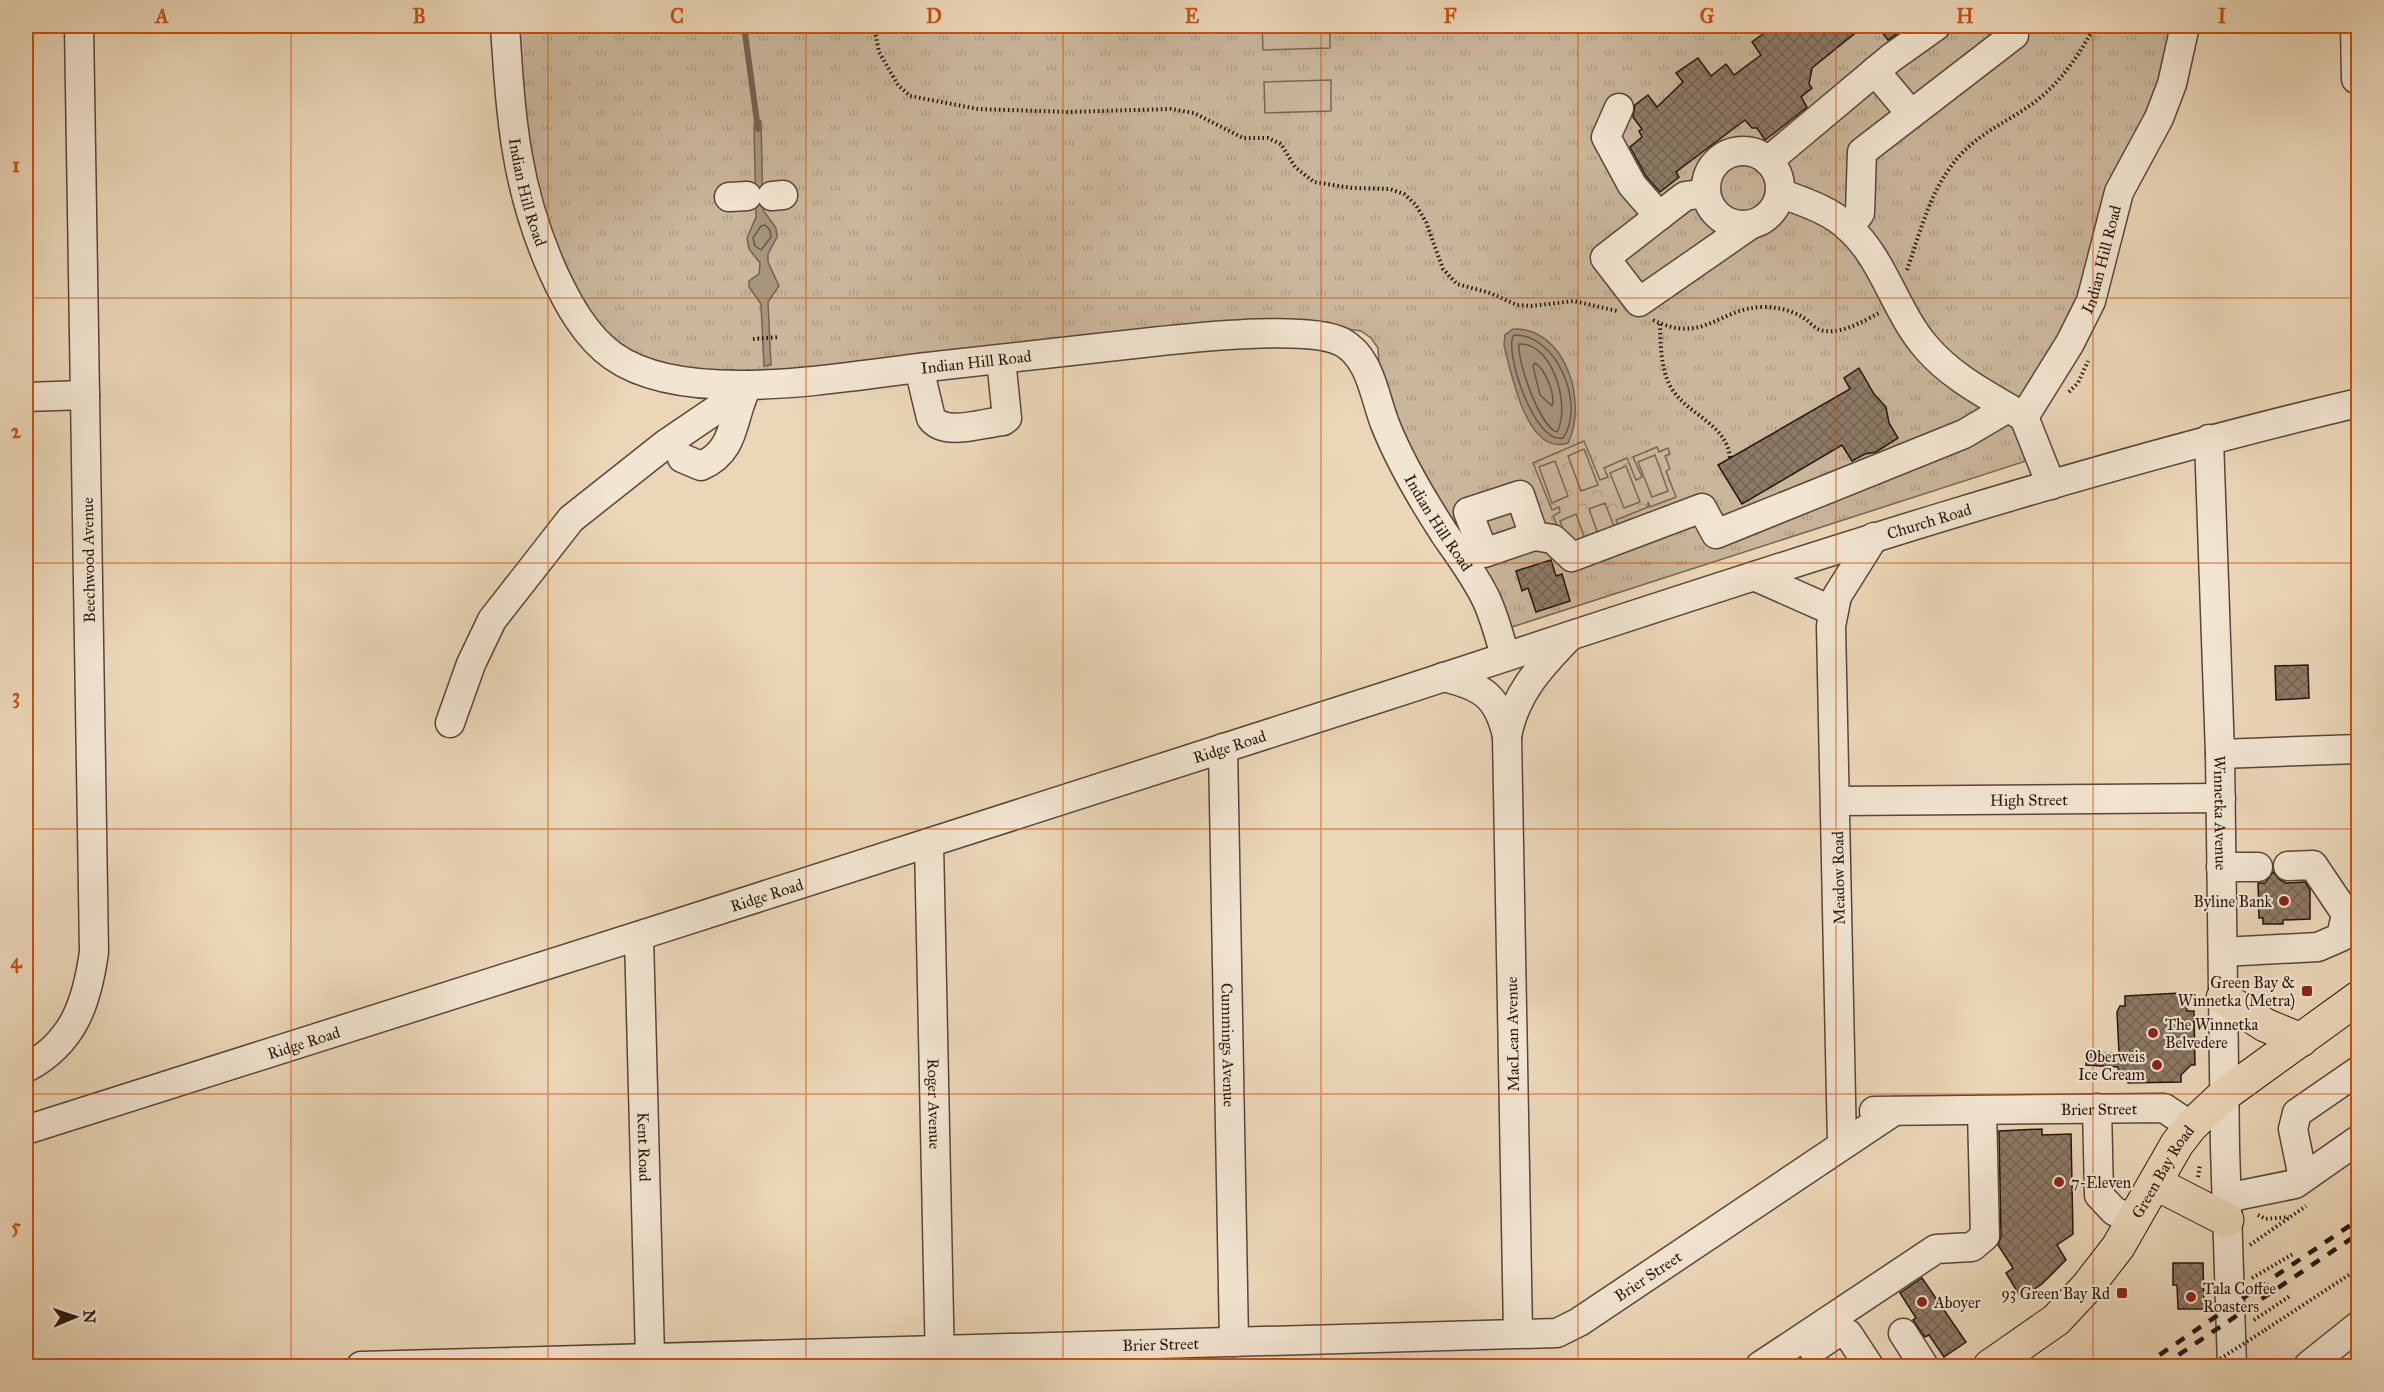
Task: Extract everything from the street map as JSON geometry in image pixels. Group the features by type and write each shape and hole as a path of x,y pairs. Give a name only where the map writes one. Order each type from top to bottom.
{"main road":[{"path":"2223,998 2265,1024 2301,1040"},
{"name":"Green Bay Road","path":"1990,1366 2056,1320 2118,1247 2176,1144 2191,1126 2224,1095 2358,998"},
{"path":"2155,1183 2234,1209"}],"street":[{"name":"Beechwood Avenue","path":"26,1068 54,1048 69,1032 77,1018 89,985 94,952 78,26"},
{"name":"Indian Hill Road","path":"505,26 512,130 519,174 540,240 563,294 596,341 614,357 634,367 678,380 740,385 1202,337 1305,336 1325,337 1341,342 1354,351 1364,365 1386,426 1416,488 1470,543 1475,580 1486,600 1505,656"},
{"path":"1768,161 1875,71 1936,26"},
{"path":"1849,228 1860,213 1862,152 2014,35 2014,26"},
{"name":"Indian Hill Road","path":"2016,413 2070,343 2091,301 2119,192 2159,118 2169,93 2185,26"},
{"path":"2355,26 2356,79"},
{"path":"1875,71 1911,114"},
{"path":"1619,108 1606,137 1632,185 1659,216"},
{"path":"1706,193 1685,196 1605,258 1639,302 1750,225 1771,214 1780,193 1780,181 1768,161 1750,152 1740,151 1722,158 1709,173 1706,193 1710,205 1726,222 1750,225"},
{"path":"1780,193 1821,209 1849,228 1865,244 1894,300 1928,350 1970,384 2016,413 2051,485"},
{"path":"920,368 931,418 935,424 945,428 956,428 1003,421 1007,418 1001,359"},
{"path":"682,458 702,466 715,460 732,434 740,385"},
{"path":"450,723 471,664 492,620 571,519 667,443 723,405 740,385"},
{"path":"26,397 85,394"},
{"name":"Church Road","path":"1505,656 1874,537 2209,439 2358,403"},
{"path":"1534,536 1520,495 1468,512 1470,543 1534,536 1553,539 1572,557 1702,508 1716,534 2016,413"},
{"name":"Winnetka Avenue","path":"2209,439 2220,754 2224,1095 2234,1209 2232,1366"},
{"name":"Meadow Road","path":"1842,1145 1833,611 1845,581 1874,537"},
{"path":"1754,576 1833,611"},
{"name":"MacLean Avenue","path":"1518,1333 1507,736 1511,714 1520,695 1533,675 1569,637"},
{"name":"Ridge Road","path":"26,1130 639,937 1505,656"},
{"name":"MacLean Avenue","path":"1443,677 1464,682 1488,695 1503,718 1507,736"},
{"name":"Cummings Avenue","path":"1222,748 1234,1342"},
{"path":"2220,754 2358,748"},
{"name":"High Street","path":"1837,801 2221,798"},
{"name":"Roger Avenue","path":"929,843 940,1358"},
{"path":"2223,952 2318,948 2342,937 2346,914 2300,865"},
{"path":"2222,867 2258,867"},
{"name":"Kent Road","path":"639,937 650,1357"},
{"path":"2306,1191 2293,1129 2297,1113 2358,1071"},
{"name":"Brier Street","path":"1842,1096 1869,1111 2164,1108 2191,1126"},
{"path":"2097,1108 2099,1195 2114,1211 2133,1220"},
{"path":"1760,1366 1936,1249 1972,1247 1985,1236 1983,1110"},
{"name":"Brier Street","path":"361,1366 650,1357 940,1358 1234,1342 1557,1333 1568,1329 1894,1111"},
{"path":"2306,1191 2358,1140"},
{"path":"2234,1209 2281,1188 2306,1191"},
{"path":"2308,1366 2358,1326"},
{"path":"1786,1366 1837,1333 1848,1334 1869,1366"},
{"path":"1903,1333 1924,1366"}],"path":[{"path":"874,26 879,52 898,85 910,96 978,109 1068,112 1171,109 1194,113 1243,138 1268,138 1281,144 1295,167 1314,183 1352,188 1390,189 1404,194 1421,213 1443,269 1457,284 1490,293 1516,305 1531,306 1574,301 1627,312"},
{"path":"1649,318 1660,324 1693,330 1706,327 1735,313 1763,307 1783,308 1797,314 1817,329 1846,329 1878,314 1894,300 1908,268 1924,215 1945,176 1977,140 2032,104 2057,82 2077,58 2095,26"},
{"path":"1660,324 1662,360 1673,391 1721,433 1730,458"},
{"path":"753,339 778,337"},
{"path":"2198,1177 2199,1164"},
{"path":"2250,1245 2290,1217 2306,1191"},
{"path":"2234,1209 2266,1219 2290,1217"},
{"path":"2251,1279 2293,1254"},
{"path":"2209,1366 2358,1269"},
{"path":"2253,1320 2290,1296"}],"green space":[{"path":"512,26 2174,26 2171,46 2080,300 2048,364 2026,461 1509,628 1444,519 1380,382 1378,348 1371,338 1361,331 1341,328 746,376 702,375 629,357 584,314 541,218"},
{"path":"1262,26 1330,26 1330,48 1263,50"},
{"path":"1331,80 1331,111 1265,113 1264,82"},
{"path":"1584,441 1600,480 1608,477 1604,468 1627,458 1636,480 1642,477 1633,457 1657,447 1659,452 1668,448 1670,454 1665,456 1670,469 1666,471 1676,497 1650,507 1648,502 1648,507 1616,520 1625,542 1572,562 1553,516 1560,512 1559,507 1552,510 1533,463"},
{"path":"1584,449 1598,485 1581,491 1568,456"},
{"path":"1655,455 1668,491 1652,497 1638,462"},
{"path":"1555,461 1568,496 1552,503 1539,467"},
{"path":"1626,466 1640,502 1624,508 1610,473"},
{"path":"1605,503 1619,539 1602,545 1589,509"},
{"path":"1576,514 1589,550 1573,556 1560,521"}],"water":[{"path":"761,121 763,210 776,228 777,237 768,254 768,262 779,286 768,302 771,365 764,366 761,304 749,287 749,281 759,274 760,263 749,249 747,238 756,217 754,124"},
{"path":"1513,329 1531,332 1547,340 1559,354 1568,370 1575,408 1574,427 1568,443 1554,444 1542,438 1523,410 1504,345 1505,335"}],"building":[{"path":"1774,26 1864,26 1812,68 1809,84 1812,88 1801,97 1807,107 1765,140 1757,128 1752,128 1745,120 1676,172 1679,177 1660,192 1646,176 1630,147 1642,137 1639,131 1642,129 1633,117 1635,105 1648,95 1657,107 1683,82 1676,73 1698,58 1711,76 1726,64 1734,75 1761,55 1752,42"},
{"path":"1877,26 1908,26 1888,40"},
{"path":"1859,368 1874,394 1886,407 1889,423 1898,438 1876,452 1865,454 1852,461 1842,445 1742,504 1718,465 1850,389 1844,378"},
{"path":"1551,560 1556,576 1562,574 1570,601 1536,612 1528,588 1522,591 1516,571"},
{"path":"2308,665 2309,698 2276,700 2275,666"},
{"name":"Byline Bank","path":"2273,872 2286,883 2305,882 2310,890 2310,919 2283,920 2283,924 2263,924 2263,918 2259,918 2258,883 2265,883"},
{"name":"The Winnetka Belvedere","path":"2180,993 2180,1004 2186,1004 2187,1011 2194,1011 2195,1065 2191,1065 2181,1075 2181,1082 2128,1083 2127,1074 2119,1074 2118,1067 2086,1065 2087,1054 2119,1053 2117,1012 2120,1006 2125,1006 2125,996"},
{"path":"2042,1129 2042,1135 2071,1134 2073,1234 2057,1245 2066,1260 2042,1284 2021,1298 2006,1273 2013,1268 1998,1245 2001,1236 1999,1131"},
{"name":"Tala Coffee Roasters","path":"2173,1263 2203,1263 2204,1309 2178,1309 2177,1285 2173,1285"},
{"name":"Aboyer","path":"1922,1278 1966,1342 1944,1357 1929,1335 1925,1337 1913,1320 1916,1318 1900,1293"}],"waterway":[{"path":"744,26 758,129"}],"railway":[{"path":"2143,1366 2358,1220"},
{"path":"2162,1366 2358,1234"}],"place":[{"name":"Byline Bank","path":"2284,901"},
{"name":"Green Bay & Winnetka (Metra)","path":"2307,991"},
{"name":"The Winnetka Belvedere","path":"2153,1033"},
{"name":"Oberweis Ice Cream","path":"2157,1065"},
{"name":"7-Eleven","path":"2059,1182"},
{"name":"93 Green Bay Rd","path":"2122,1293"},
{"name":"Tala Coffee Roasters","path":"2191,1297"},
{"name":"Aboyer","path":"1922,1302"}]}
